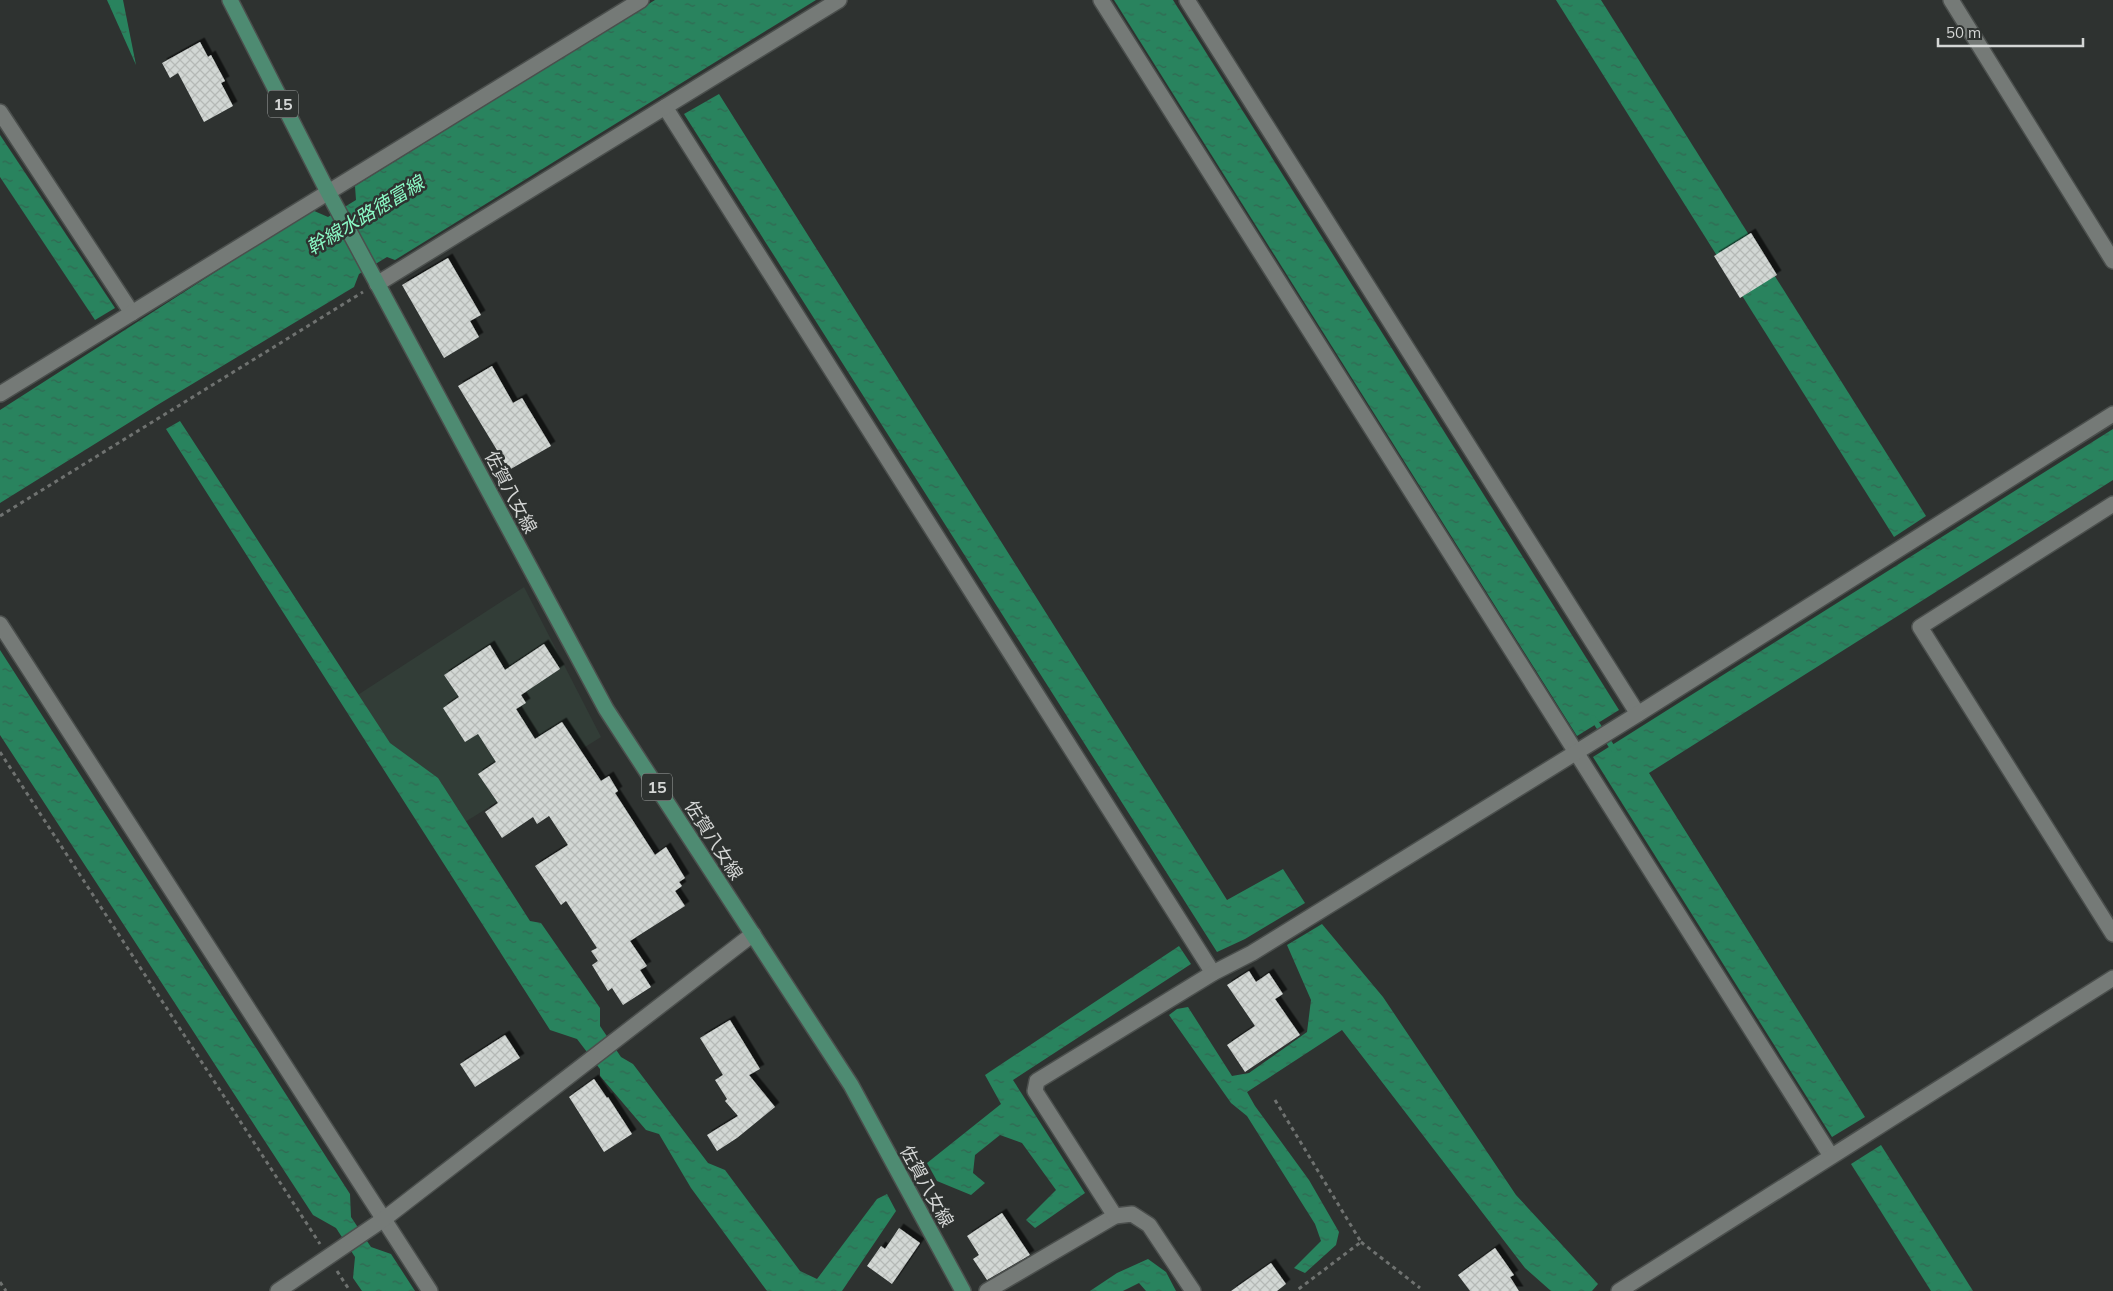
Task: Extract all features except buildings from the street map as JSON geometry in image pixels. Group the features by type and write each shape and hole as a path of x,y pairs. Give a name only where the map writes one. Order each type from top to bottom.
{"main road":[{"name":"15","path":"230,0 336,209 374,278"},
{"name":"佐賀八女線","path":"374,278 606,709 850,1085 963,1291"}],"street":[{"path":"0,394 328,192 623,5 640,0"},
{"path":"374,278 665,107 839,0"},
{"path":"1101,0 1831,1156"},
{"path":"1187,0 1638,714"},
{"path":"1951,0 2113,261"},
{"path":"665,107 1213,973"},
{"path":"0,112 132,313"},
{"path":"1115,1216 1035,1091 1037,1081 1213,973 1252,953 1638,714 2113,414"},
{"path":"2113,504 1920,627 2113,934"},
{"path":"0,624 430,1291"},
{"path":"278,1291 384,1219 753,934"},
{"path":"1624,1290 1831,1156 2113,978"},
{"path":"987,1291 1115,1216 1132,1214 1149,1225 1193,1291"}],"path":[{"path":"0,516 374,278"},
{"path":"0,752 335,1253 350,1291"},
{"path":"1275,1100 1361,1242 1420,1288"},
{"path":"1296,1291 1361,1242"},
{"path":"0,1282 6,1291"}],"shaded area":[{"path":"524,587 601,737 441,837 350,700"}],"water":[{"path":"107,0 123,0 136,65"},
{"name":"幹線水路徳富線","path":"655,0 816,0 395,260 387,257 359,274 354,287 159,404 0,503 0,410 312,210 328,217 356,200 355,186"},
{"path":"1114,0 1173,0 1619,710 1577,736"},
{"path":"1556,0 1601,0 1926,516 1894,537"},
{"path":"719,94 1227,900 1283,869 1305,903 1245,939 1217,952 684,114"},
{"path":"0,135 115,308 95,320 0,177"},
{"path":"180,421 390,743 438,778 530,921 541,923 600,1008 600,1026 621,1057 633,1064 708,1163 725,1170 800,1271 817,1279 877,1199 887,1194 896,1211 842,1291 767,1291 691,1188 659,1134 646,1130 600,1076 600,1069 577,1039 550,1030 166,429"},
{"path":"2113,429 2113,480 1649,773 1865,1117 1832,1137 1593,757"},
{"path":"0,650 350,1194 351,1217 371,1247 391,1254 415,1291 362,1291 353,1278 355,1257 336,1228 313,1215 0,735"},
{"path":"1322,924 1383,997 1516,1195 1598,1284 1592,1291 1551,1291 1525,1268 1342,1030 1247,1092 1255,1106 1309,1180 1339,1232 1336,1245 1305,1273 1294,1268 1321,1241 1315,1224 1247,1116 1231,1103 1169,1015 1177,1009 1188,1007 1232,1076 1249,1073 1307,1032 1311,1000 1287,945"},
{"path":"1179,946 1191,964 1013,1080 1085,1193 1035,1228 1026,1220 1056,1190 1022,1143 1000,1135 975,1155 973,1173 985,1183 971,1195 937,1181 927,1163 1001,1104 985,1075"},
{"path":"1881,1145 1973,1291 1931,1291 1851,1164"},
{"path":"1148,1259 1166,1272 1176,1291 1146,1291 1139,1283 1123,1291 1090,1291 1117,1273"}],"waterway":[{"path":"1593,718 1614,750"}]}
